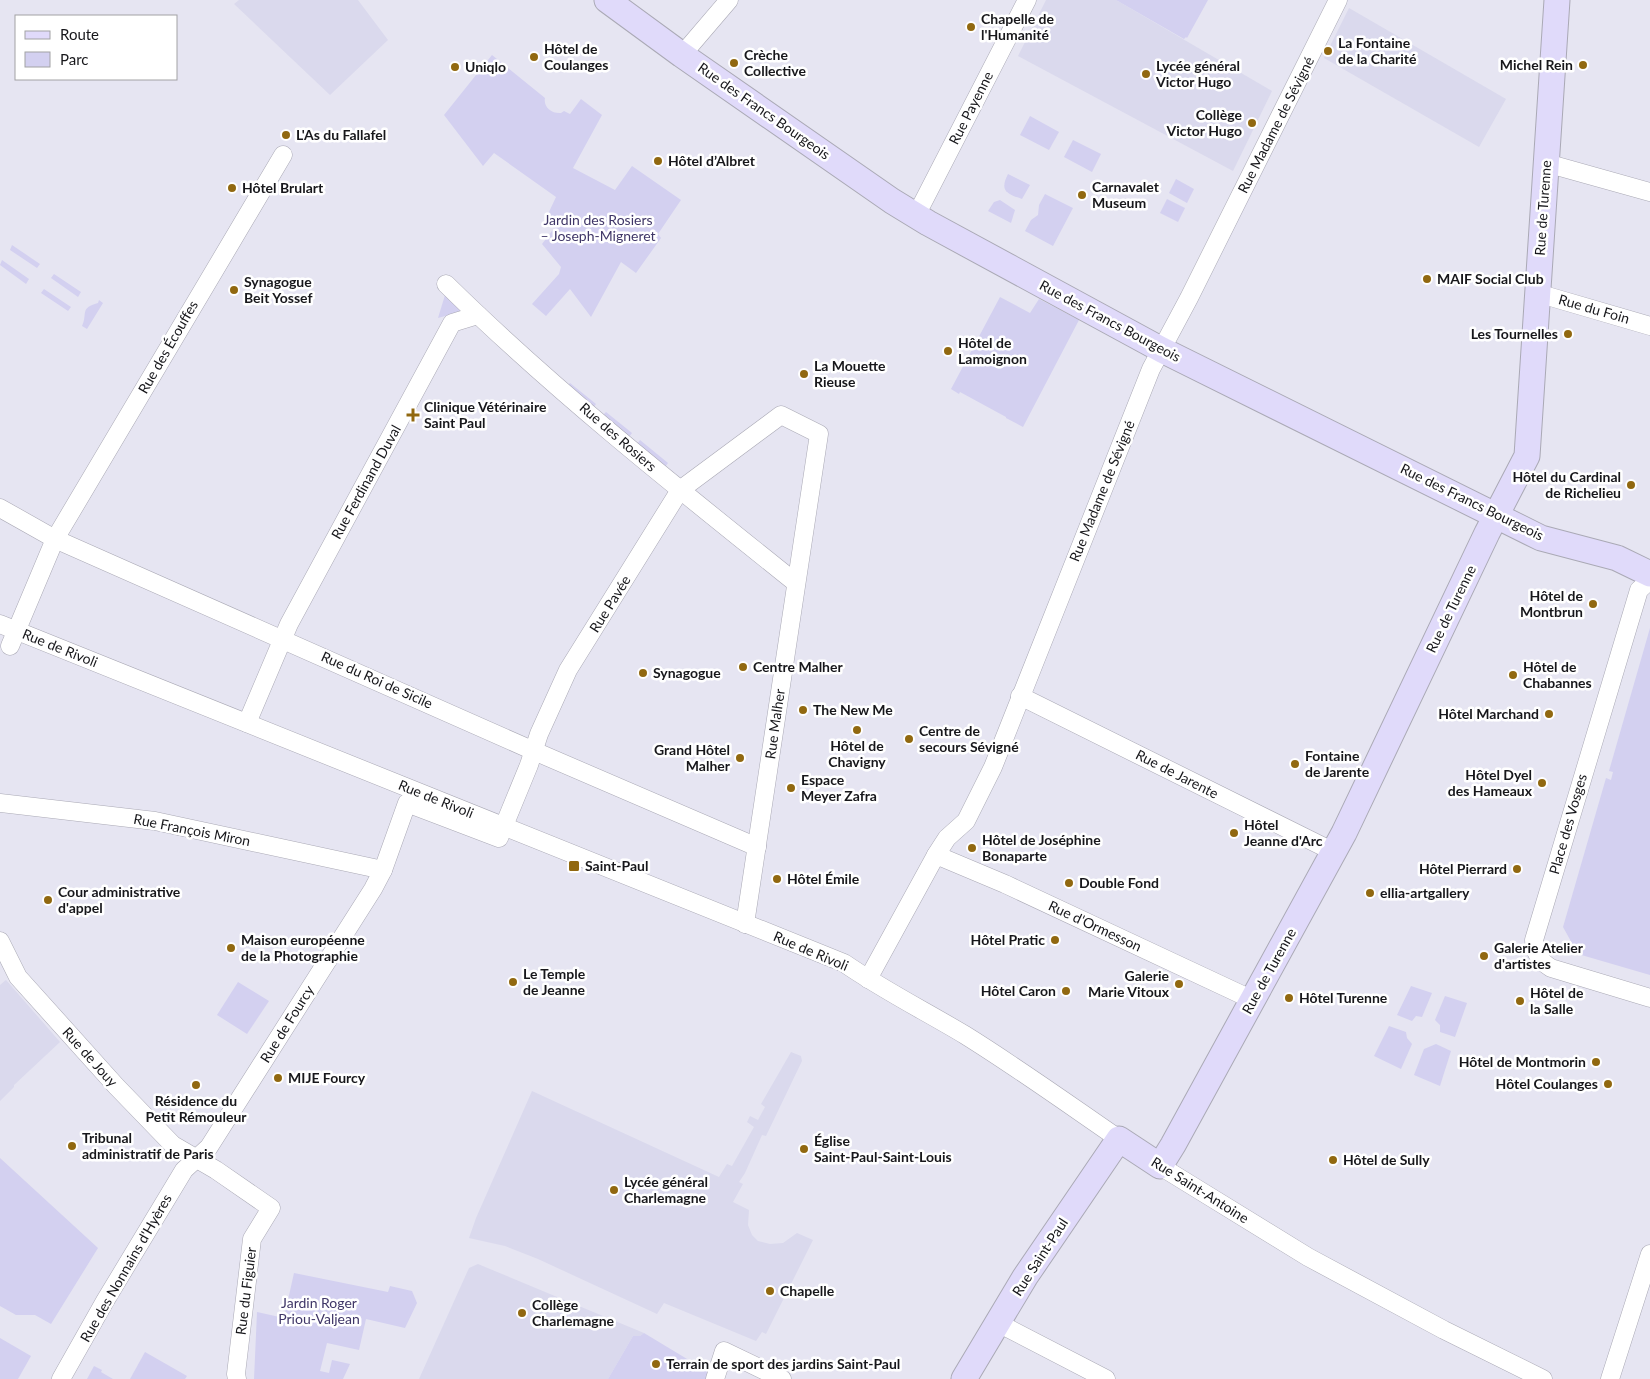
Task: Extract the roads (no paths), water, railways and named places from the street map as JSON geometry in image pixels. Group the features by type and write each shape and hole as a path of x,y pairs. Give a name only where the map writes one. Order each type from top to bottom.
{"street":[{"name":"Rue des Francs Bourgeois","path":"606,0 682,55 915,215 1162,350 1541,538 1617,558 1650,574"},
{"path":"682,55 729,0"},
{"name":"Rue Payenne","path":"915,215 1027,0"},
{"name":"Rue Madame de Sévigné","path":"868,979 936,855 947,838 966,821 993,767 1149,374 1338,0"},
{"name":"Rue de Turenne","path":"1160,1166 1334,852 1526,456 1557,0"},
{"name":"Rue des Écouffes","path":"9,633 55,539 283,155"},
{"path":"1546,163 1650,192"},
{"name":"Rue des Rosiers","path":"446,284 478,315 680,490 796,583"},
{"name":"Rue du Foin","path":"1537,293 1650,326"},
{"name":"Rue Ferdinand Duval","path":"247,723 283,639 452,323 478,315"},
{"name":"Rue Pavée","path":"501,832 539,734 568,670 680,490 781,415"},
{"name":"Rue Malher","path":"745,924 819,434 781,415"},
{"name":"Rue du Roi de Sicile","path":"0,508 55,539 534,751 757,846"},
{"name":"Place des Vosges","path":"1650,580 1639,590 1582,776 1534,940 1534,946 1539,958 1551,968 1650,998"},
{"name":"Rue de Rivoli","path":"9,633 247,723 501,832 844,963 868,979"},
{"name":"Rue de Jarente","path":"1020,696 1334,852"},
{"name":"Rue François Miron","path":"0,803 154,820 383,870"},
{"name":"Rue de Rivoli","path":"407,803 501,832"},
{"name":"Rue de Fourcy","path":"196,1159 209,1146 373,889 383,870 407,803"},
{"name":"Rue d'Ormesson","path":"936,855 1013,888 1253,1000"},
{"name":"Rue de Jouy","path":"0,941 18,977 172,1145 216,1170 271,1208"},
{"name":"Rue Saint-Antoine","path":"868,979 989,1050 1045,1086 1160,1166 1308,1257 1444,1330 1543,1379"},
{"name":"Rue Saint-Paul","path":"964,1379 1025,1277 1120,1139"},
{"name":"Rue des Nonnains d'Hyères","path":"61,1379 105,1301 184,1170 196,1159"},
{"name":"Rue du Figuier","path":"237,1379 236,1374 252,1239 271,1208"},
{"path":"1610,1379 1650,1254"},
{"path":"998,1323 1106,1379"},
{"path":"715,1379 724,1352 782,1379"}],"place":[{"name":"Chapelle de l'Humanité","path":"971,27"},
{"name":"La Fontaine de la Charité","path":"1328,51"},
{"name":"Hôtel de Coulanges","path":"534,57"},
{"name":"Crèche Collective","path":"734,63"},
{"name":"Michel Rein","path":"1583,65"},
{"name":"Uniqlo","path":"455,67"},
{"name":"Lycée général Victor Hugo","path":"1146,74"},
{"name":"Collège Victor Hugo","path":"1252,123"},
{"name":"L'As du Fallafel","path":"286,135"},
{"name":"Hôtel d’Albret","path":"658,161"},
{"name":"Hôtel Brulart","path":"232,188"},
{"name":"Carnavalet Museum","path":"1082,195"},
{"name":"MAIF Social Club","path":"1427,279"},
{"name":"Synagogue Beit Yossef","path":"234,290"},
{"name":"Les Tournelles","path":"1568,334"},
{"name":"Hôtel de Lamoignon","path":"948,351"},
{"name":"La Mouette Rieuse","path":"804,374"},
{"name":"Clinique Vétérinaire Saint Paul","path":"413,415"},
{"name":"Hôtel du Cardinal de Richelieu","path":"1631,485"},
{"name":"Hôtel de Montbrun","path":"1593,604"},
{"name":"Centre Malher","path":"743,667"},
{"name":"Synagogue","path":"643,673"},
{"name":"Hôtel de Chabannes","path":"1513,675"},
{"name":"The New Me","path":"803,710"},
{"name":"Hôtel Marchand","path":"1549,714"},
{"name":"Hôtel de Chavigny","path":"857,730"},
{"name":"Centre de secours Sévigné","path":"909,739"},
{"name":"Grand Hôtel Malher","path":"740,758"},
{"name":"Fontaine de Jarente","path":"1295,764"},
{"name":"Hôtel Dyel des Hameaux","path":"1542,783"},
{"name":"Espace Meyer Zafra","path":"791,788"},
{"name":"Hôtel Jeanne d'Arc","path":"1234,833"},
{"name":"Hôtel de Joséphine Bonaparte","path":"972,848"},
{"name":"Saint-Paul","path":"574,866"},
{"name":"Hôtel Pierrard","path":"1517,869"},
{"name":"Hôtel Émile","path":"777,879"},
{"name":"Double Fond","path":"1069,883"},
{"name":"ellia-artgallery","path":"1370,893"},
{"name":"Cour administrative d'appel","path":"48,900"},
{"name":"Hôtel Pratic","path":"1055,940"},
{"name":"Maison européenne de la Photographie","path":"231,948"},
{"name":"Galerie Atelier d'artistes","path":"1484,956"},
{"name":"Le Temple de Jeanne","path":"513,982"},
{"name":"Galerie Marie Vitoux","path":"1179,984"},
{"name":"Hôtel Caron","path":"1066,991"},
{"name":"Hôtel Turenne","path":"1289,998"},
{"name":"Hôtel de la Salle","path":"1520,1001"},
{"name":"Hôtel de Montmorin","path":"1596,1062"},
{"name":"MIJE Fourcy","path":"278,1078"},
{"name":"Hôtel Coulanges","path":"1608,1084"},
{"name":"Résidence du Petit Rémouleur","path":"196,1085"},
{"name":"Tribunal administratif de Paris","path":"72,1146"},
{"name":"Église Saint-Paul-Saint-Louis","path":"804,1149"},
{"name":"Hôtel de Sully","path":"1333,1160"},
{"name":"Lycée général Charlemagne","path":"614,1190"},
{"name":"Chapelle","path":"770,1291"},
{"name":"Collège Charlemagne","path":"522,1313"},
{"name":"Terrain de sport des jardins Saint-Paul","path":"656,1364"}],"park label":[{"name":"Jardin des Rosiers – Joseph-Migneret","path":"598,228"},
{"name":"Jardin Roger Priou-Valjean","path":"319,1312"}]}
